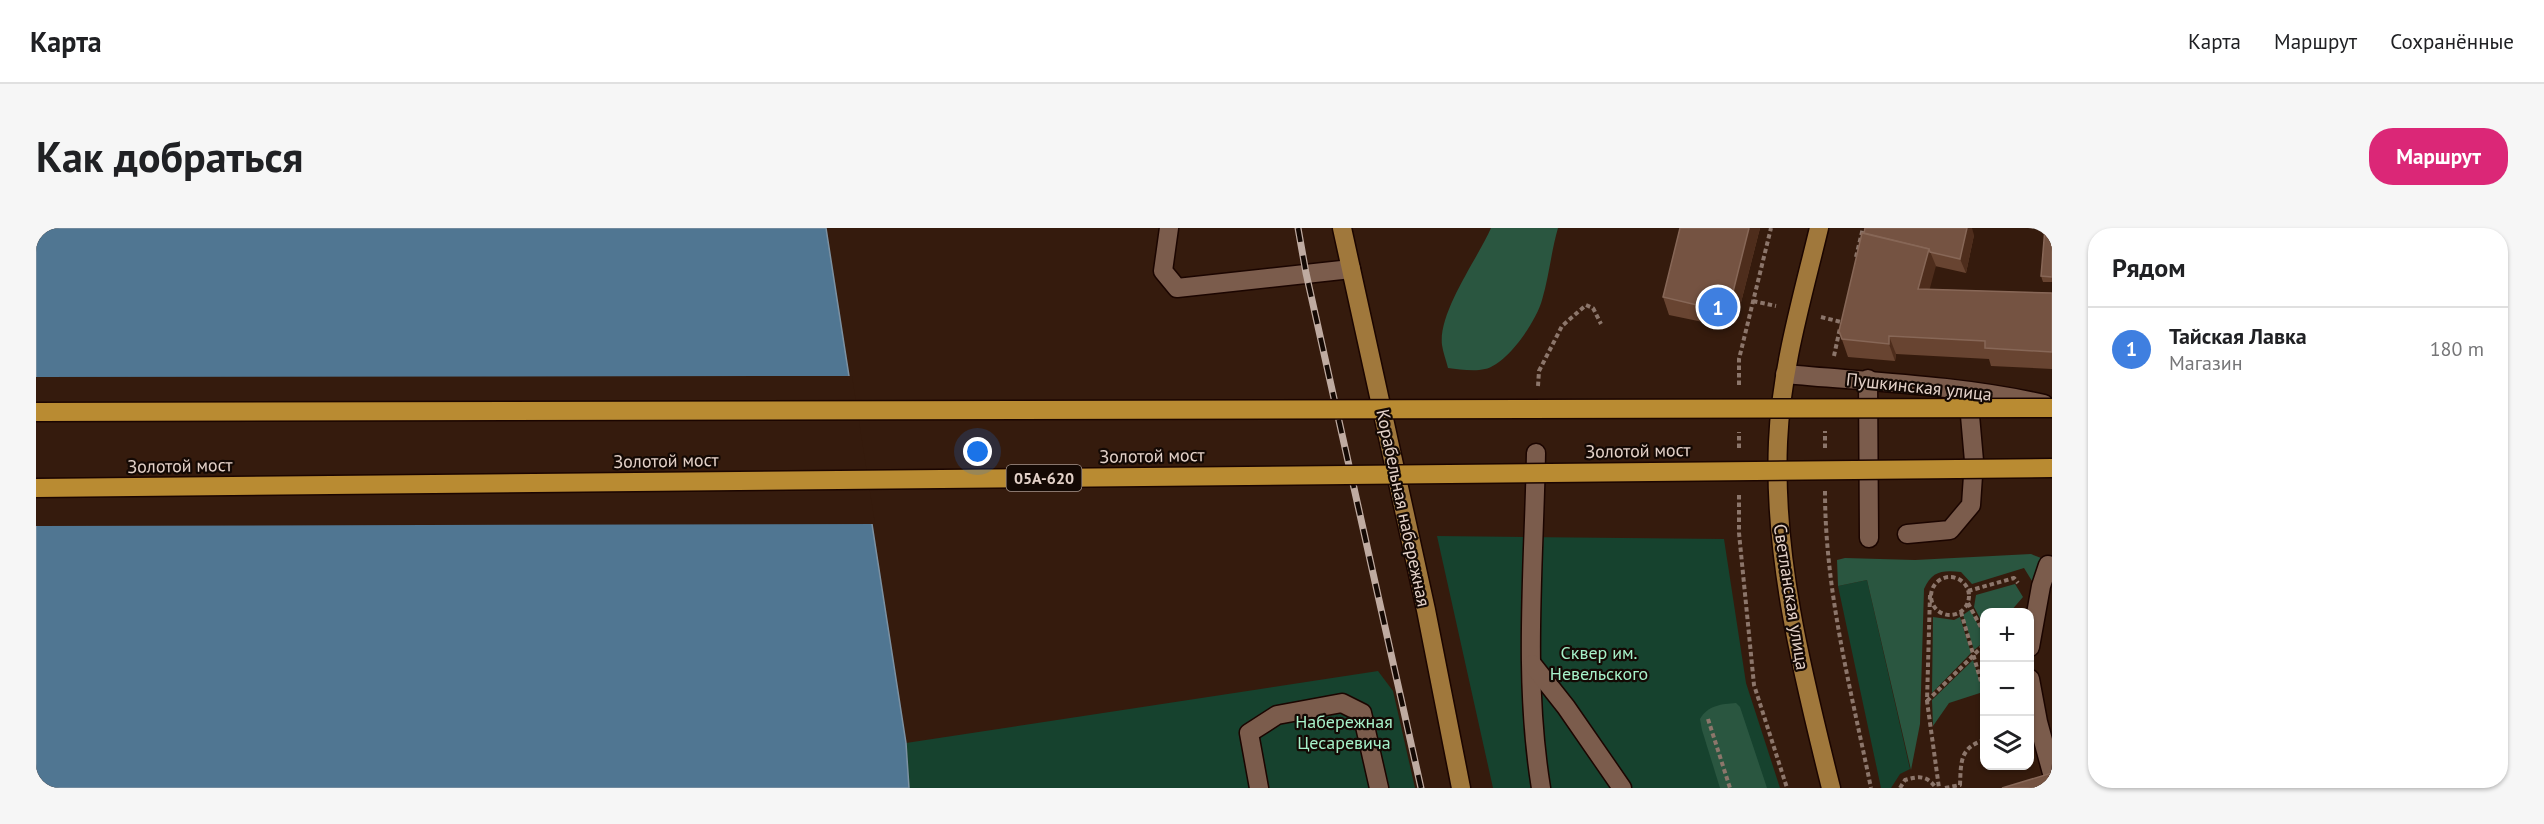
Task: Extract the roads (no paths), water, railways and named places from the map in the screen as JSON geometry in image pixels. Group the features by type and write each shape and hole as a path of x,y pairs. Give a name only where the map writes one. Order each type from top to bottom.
{"highway":[{"path":"36,412 2052,407"},
{"name":"Золотой мост","path":"36,488 2052,468"}],"main road":[{"name":"Корабельная набережная","path":"1342,228 1426,610 1461,788"},
{"name":"Светланская улица","path":"1819,228 1785,374 1778,442 1778,532 1805,681 1831,788"}],"street":[{"path":"1169,228 1163,272 1177,288 1351,269"},
{"name":"Пушкинская улица","path":"1785,374 1868,379 1971,390 2052,407"},
{"path":"1868,379 1869,538"},
{"path":"1907,534 1950,530 1971,505 1974,461 1969,404 1971,390"},
{"path":"1536,453 1532,664 1535,749 1541,788"},
{"path":"2034,625 2041,586 2051,560"},
{"path":"1532,664 1566,707 1622,788"},
{"path":"2034,700 2052,773"},
{"path":"1259,788 1249,733 1277,715 1342,703 1362,713 1379,788"}],"water":[{"path":"36,228 826,228 906,743 909,788 36,788"}],"railway":[{"path":"1298,228 1306,273 1421,788"}],"place":[{"name":"Тайская Лавка","path":"1718,307"}],"park label":[{"name":"Сквер им. Невельского","path":"1599,663"},
{"name":"Набережная Цесаревича","path":"1344,732"}]}
